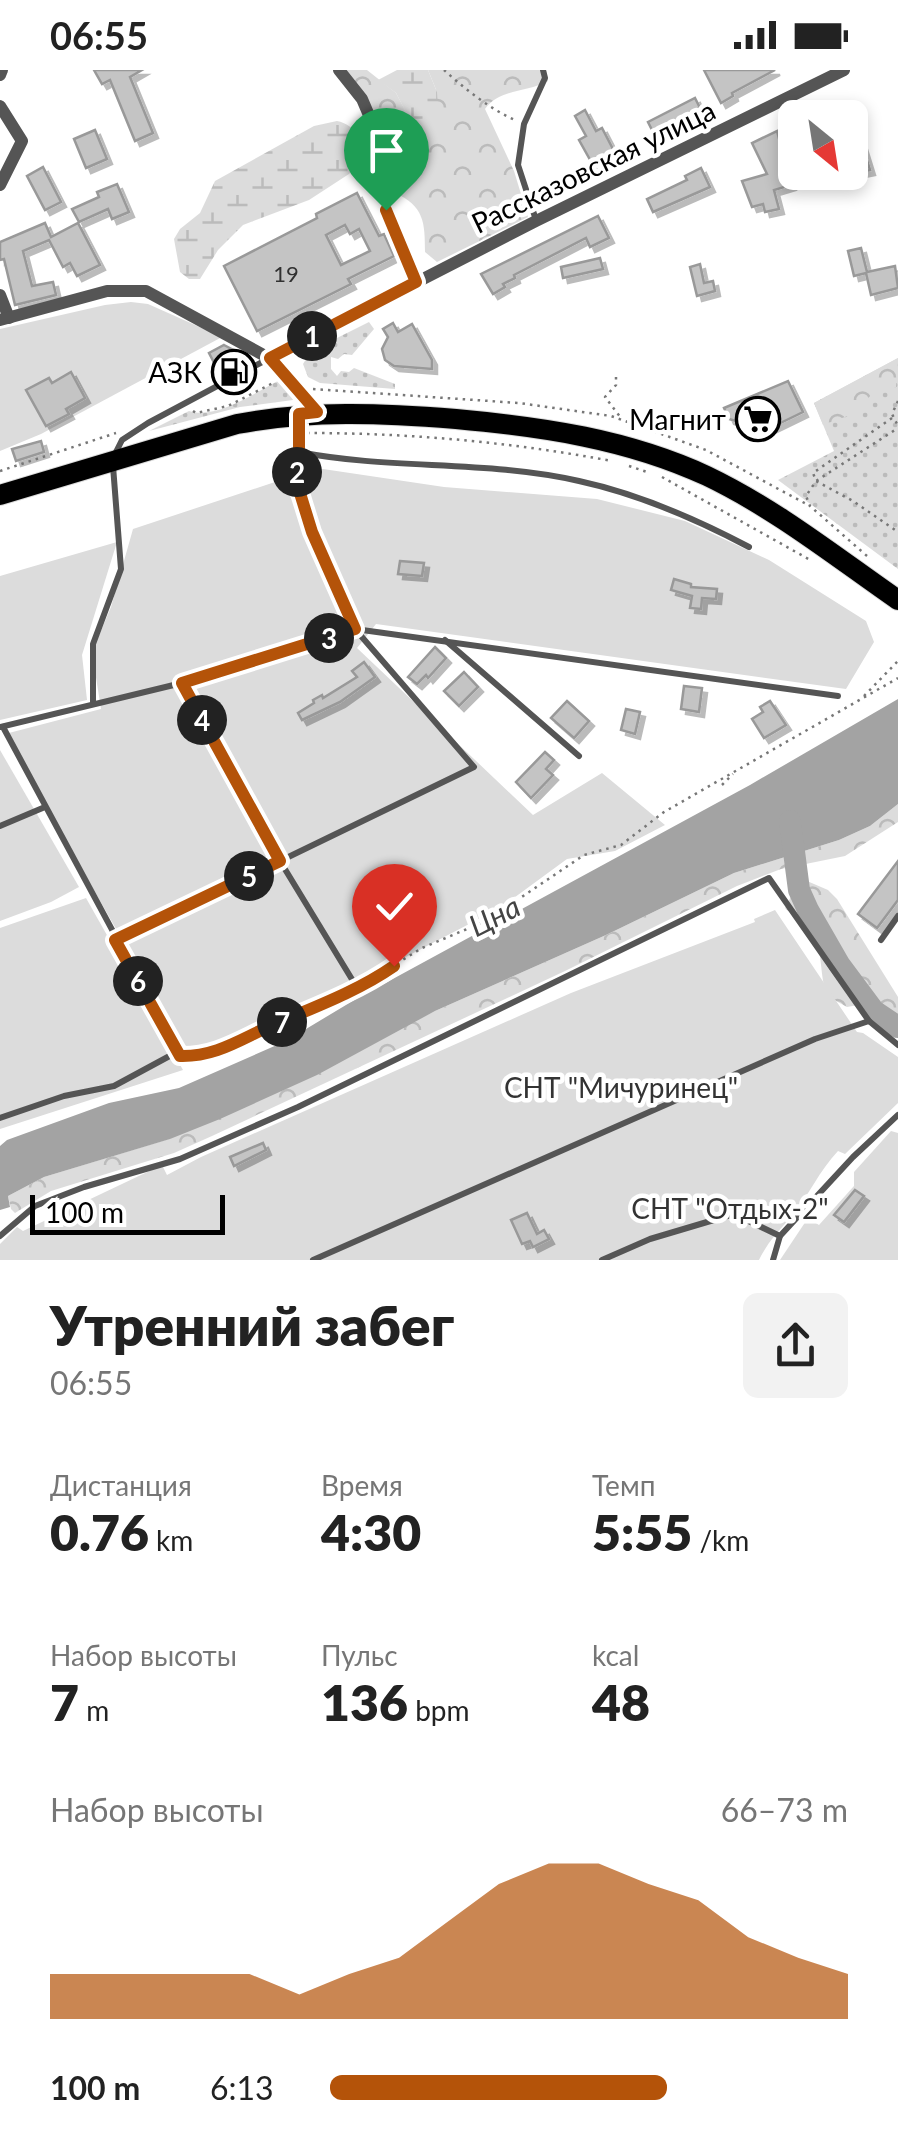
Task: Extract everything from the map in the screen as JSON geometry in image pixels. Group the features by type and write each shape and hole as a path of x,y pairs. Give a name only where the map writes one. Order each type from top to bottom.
{"main road":[{"path":"0,495 237,424 308,413 390,413 500,423 625,444 663,457 741,494 789,523 898,600"}],"street":[{"path":"339,70 362,99 372,120 386,210 416,282"},
{"name":"Рассказовская улица","path":"270,358 536,221 844,70"},
{"path":"0,106 22,142 0,186"},
{"path":"0,296 5,319 107,291 146,290 270,358 308,413"}],"lane":[{"path":"536,221 518,165 524,124 546,78 543,70"},
{"path":"92,704 93,644 122,569 113,460 122,440 187,400 270,358"},
{"path":"115,940 474,767 355,629 299,490 299,452 308,413"},
{"path":"299,452 341,460 486,469 577,480 633,496 750,547"},
{"path":"0,1118 64,1096 114,1086 179,1054 1,727 182,683 355,629 838,696"},
{"path":"444,640 579,756"},
{"path":"182,683 280,861 353,981"},
{"path":"0,826 45,806"},
{"path":"0,1236 35,1206 84,1186 180,1158 298,1107 769,878 869,1021 898,1045"},
{"path":"881,940 898,916"},
{"path":"313,1260 815,1039 869,1021"},
{"path":"772,1260 780,1236 853,1157 898,1116"},
{"path":"602,1260 650,1239 734,1214 780,1236"}],"path":[{"path":"444,70 478,94 490,108 524,124"},
{"path":"616,378 616,385 606,397 622,420"},
{"path":"867,556 810,506 806,496 816,481 898,427 892,409 898,401"},
{"path":"652,413 662,433"},
{"path":"892,418 813,473 816,481 854,501 898,532"},
{"path":"860,700 898,661"},
{"path":"179,1054 211,1054 228,1047 314,1009 486,921 584,855 621,845 664,812 898,678"},
{"path":"838,696 860,700"},
{"path":"722,785 733,773"}],"green space":[{"path":"344,70 367,70 396,93 410,119 437,92 428,70 546,70 548,81 498,97 485,109 514,171 528,217 437,262 425,252 423,224 417,209 395,193 386,175 374,111"},
{"path":"397,70 428,70 437,92 438,112 426,125 410,120 396,93 378,80"},
{"path":"337,121 356,133 363,156 349,174 309,200 243,225 218,250 200,279 189,279 180,272 174,239 200,213 215,181 314,126"},
{"path":"131,302 148,304 222,337 41,434 0,451 0,329"},
{"path":"369,322 374,329 352,355 331,357 331,369 337,376 354,368 395,384 395,389 320,383 308,377 303,364 311,351"},
{"path":"898,358 898,569 778,480 834,451 814,403"},
{"path":"898,358 896,387 874,392 853,414 823,425 814,403"},
{"path":"280,380 293,400 240,407 149,431 189,411 224,408"},
{"path":"323,469 444,487 597,499 685,521 769,560 866,621 874,642 846,689 376,624 357,648 533,815 602,773 665,825 615,851 567,859 503,906 473,922 327,998 196,1054 185,1050 5,734 101,709 92,652 111,607 133,529"},
{"path":"117,542 82,655 87,700 0,720 0,576"},
{"path":"0,750 79,887 0,921"},
{"path":"898,804 898,822 845,856 781,869 737,886 565,971 174,1153 51,1191 15,1213 11,1209 8,1196 44,1177 169,1139 734,873 839,840 870,826"},
{"path":"807,881 828,890 837,899 898,997 898,1037 858,1005 847,1007 827,996 816,939 806,923 785,908 796,887"},
{"path":"86,898 183,1070 0,1129 0,928"},
{"name":"СНТ \"Мичуринец\"","path":"775,910 857,1032 898,1057 898,1103 845,1154 838,1151 759,1260 0,1260 0,1244 17,1227 23,1231 162,1165 167,1175 571,993 755,922 754,919"},
{"path":"891,1131 898,1133 898,1260 780,1260 808,1218 819,1225 854,1186 854,1172"}],"shaded area":[{"path":"898,699 898,804 870,826 839,840 734,873 435,1011 317,1075 220,1119 170,1139 44,1177 8,1196 10,1207 0,1210 0,1146 7,1140 109,1103 179,1088 286,1041"}],"building":[{"path":"94,70 142,70 130,77 153,133 135,141 110,80 102,84"},
{"path":"704,70 775,70 721,103"},
{"path":"695,98 700,108 653,132 648,122"},
{"path":"585,110 596,131 602,128 615,153 593,165 579,140 586,136 575,116"},
{"path":"95,130 107,159 86,168 74,139"},
{"path":"777,131 778,189 774,190 779,209 765,212 763,204 752,207 742,181 767,174 752,143"},
{"path":"43,167 61,202 45,210 27,176"},
{"path":"701,168 710,187 653,212 647,199 687,180 685,176"},
{"path":"117,184 129,212 112,219 108,209 79,222 72,209"},
{"path":"357,193 394,256 348,279 351,284 257,331 224,266 317,218 316,214","holes":["345,225 350,234 359,229 370,251 341,265 326,235"]},
{"path":"598,216 609,238 590,247 586,238 514,275 493,294 481,274"},
{"path":"45,223 51,237 78,223 100,265 77,276 70,263 63,267 49,240 23,251 32,286 53,282 56,295 15,305 4,259 0,260 0,242"},
{"path":"861,248 867,272 895,266 898,288 871,295 866,273 854,276 848,251"},
{"path":"600,258 603,269 563,278 561,267"},
{"path":"700,264 704,283 713,281 715,291 697,296 690,267"},
{"path":"393,323 398,332 412,324 432,360 432,369 394,366 385,360 382,349 388,337 383,329"},
{"path":"224,345 237,352 243,365 221,376 209,353"},
{"path":"71,372 85,398 66,409 69,414 46,426 26,390 49,378 52,383"},
{"path":"788,381 803,412 766,430 729,419 724,408"},
{"path":"41,441 44,452 16,461 12,449"},
{"path":"400,561 424,563 422,576 398,574"},
{"path":"674,579 691,587 717,589 716,599 702,598 701,609 690,608 692,596 671,590"},
{"path":"435,647 446,658 417,684 408,677"},
{"path":"364,662 375,677 340,702 302,720 298,713 313,700 357,677 352,671"},
{"path":"464,672 478,687 459,706 444,691"},
{"path":"684,686 702,688 699,712 681,709"},
{"path":"567,701 589,721 574,738 551,718"},
{"path":"770,701 786,725 764,738 752,719"},
{"path":"626,709 640,712 635,734 621,730"},
{"path":"545,752 554,760 546,769 553,775 531,798 516,782"},
{"path":"898,861 898,900 877,928 858,914"},
{"path":"263,1143 266,1150 234,1166 230,1157"},
{"path":"855,1190 864,1196 844,1222 834,1215"},
{"path":"527,1213 537,1234 544,1230 549,1239 533,1247 530,1241 522,1244 511,1220"}],"waterway":[{"path":"790,821 799,890 808,910 839,964 874,1011 898,1027"}],"place":[{"name":"АЗК","path":"234,372"},
{"name":"Магнит","path":"758,419"}],"route":[{"path":"386,210 416,282 270,358 317,412 299,414 299,490 312,532 355,629 182,683 280,861 115,940 180,1056 196,1057 228,1047 314,1009 394,966"}],"water label":[{"name":"Цна","path":"494,915"}],"park label":[{"name":"СНТ \"Отдых-2\"","path":"730,1208"}]}
